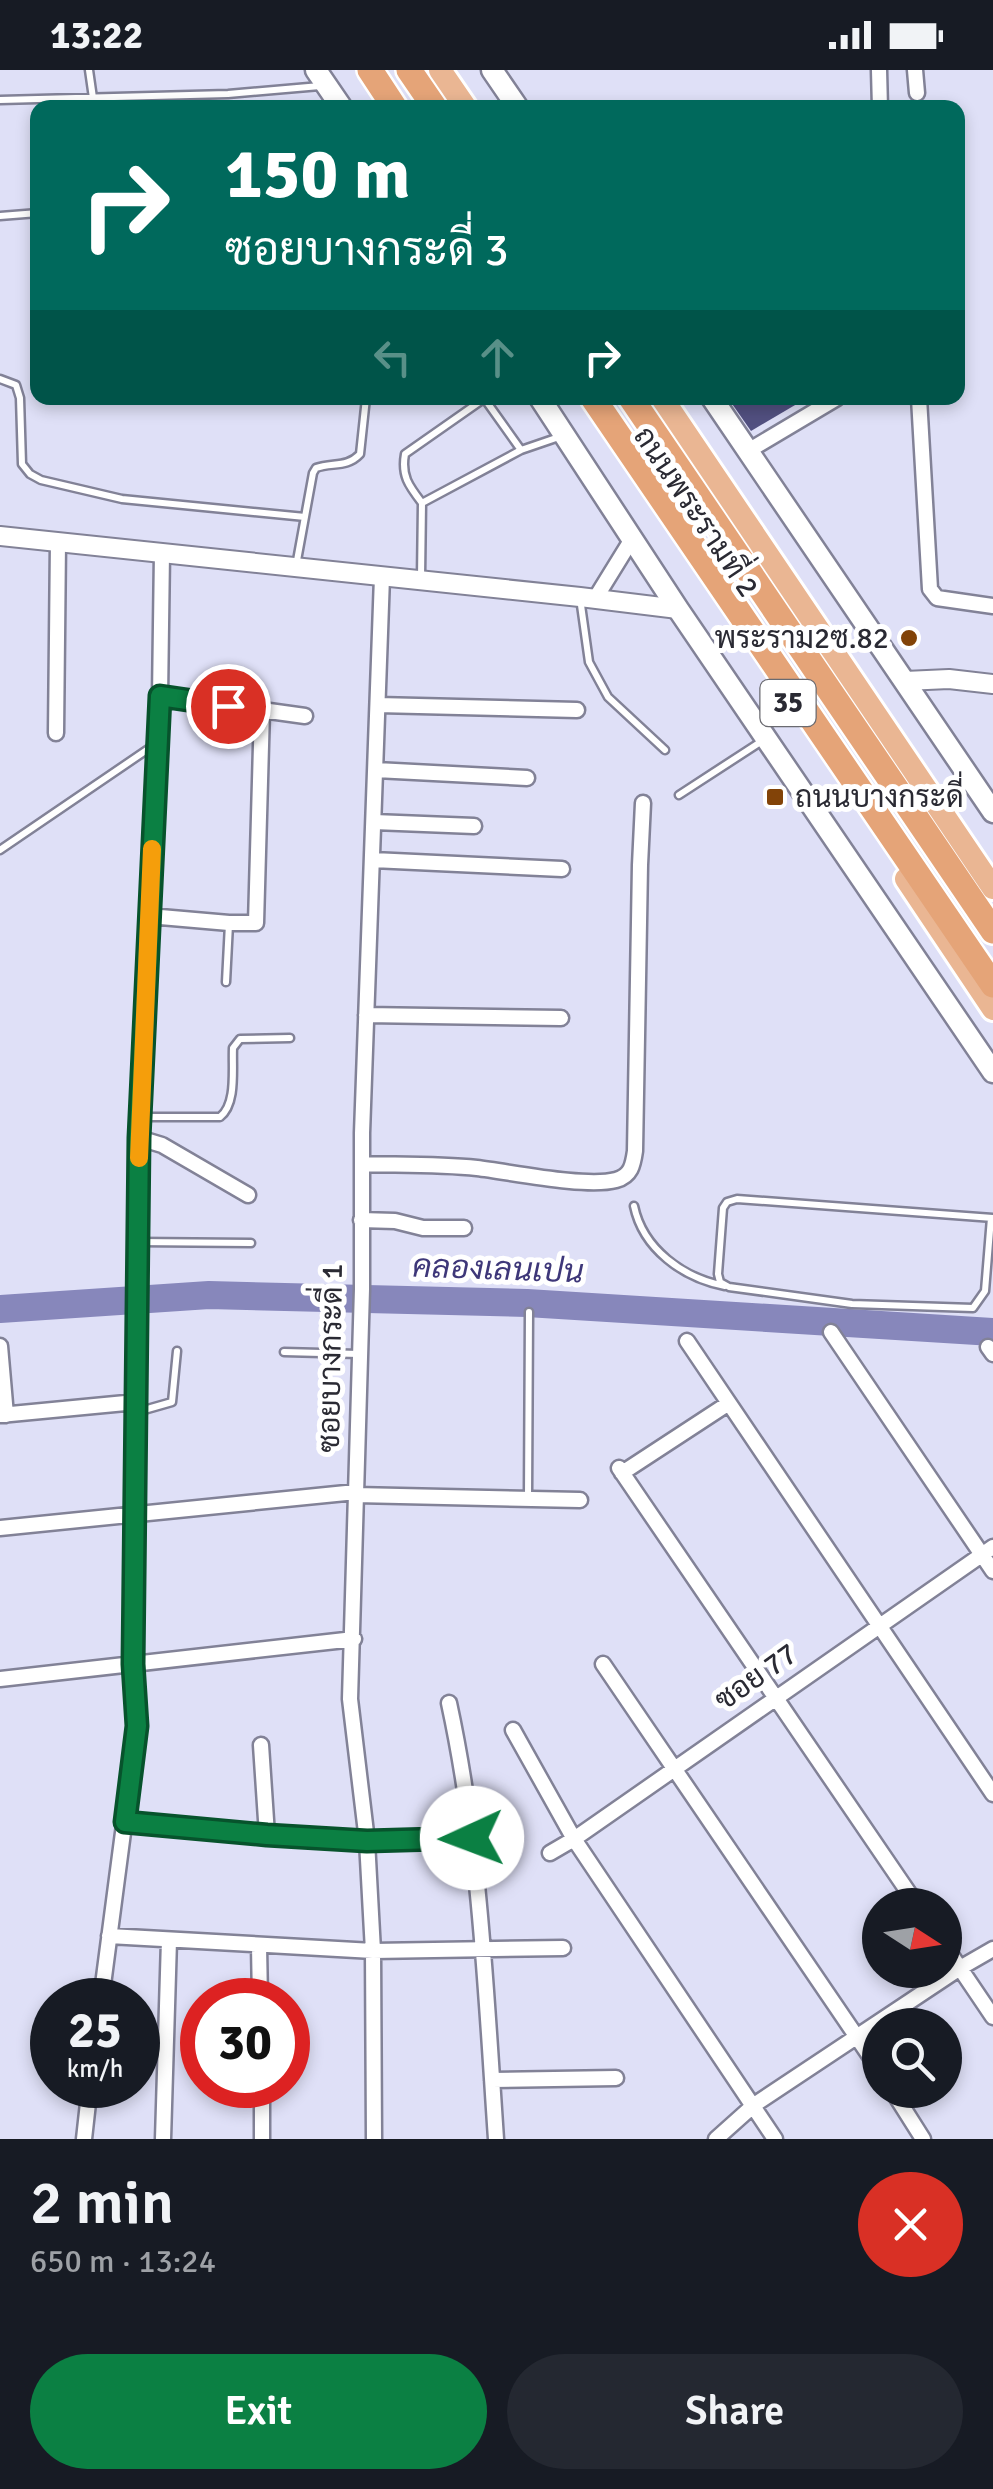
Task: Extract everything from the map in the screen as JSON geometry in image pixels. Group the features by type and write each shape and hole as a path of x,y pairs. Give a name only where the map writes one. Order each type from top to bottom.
{"highway":[{"path":"362,70 382,100"},
{"path":"370,70 390,100"},
{"path":"410,70 430,100"},
{"path":"440,70 461,100"},
{"name":"ถนนพระรามที่ 2","path":"587,405 993,1009"},
{"path":"598,405 993,985"},
{"path":"637,405 993,931"},
{"name":"ถนนพระรามที่ 2","path":"667,405 993,888"}],"main road":[{"path":"492,70 513,100"},
{"path":"321,78 336,100"},
{"name":"35","path":"545,405 678,609 993,1072"},
{"path":"717,405 993,812"}],"street":[{"path":"878,70 880,100"},
{"path":"915,70 917,93"},
{"path":"748,451 826,405"},
{"path":"919,405 930,589 936,598 993,606"},
{"path":"0,536 678,609"},
{"path":"587,598 632,539"},
{"path":"56,732 58,542"},
{"path":"103,1978 137,1726 133,1664 139,1138 160,696 162,553"},
{"name":"ซอยบางกระดี่ 1","path":"374,2139 374,1951 367,1841 350,1699 366,1015 382,577"},
{"path":"905,682 949,679 993,684"},
{"path":"160,696 305,716"},
{"path":"378,705 576,710"},
{"path":"255,942 262,710"},
{"path":"376,770 527,778"},
{"path":"362,1164 473,1168 579,1181 613,1181 632,1170 636,1151 643,804"},
{"path":"374,822 474,826"},
{"path":"372,860 562,869"},
{"path":"149,916 256,923"},
{"path":"366,1015 561,1018"},
{"path":"139,1138 162,1145 248,1196"},
{"path":"361,1220 396,1221 424,1228 464,1228"},
{"path":"832,1332 988,1551 993,1571"},
{"path":"687,1341 993,1794"},
{"path":"0,1346 3,1415 136,1407"},
{"path":"729,1403 621,1471 905,1888"},
{"path":"0,1528 356,1493 580,1500"},
{"name":"ซอย 77","path":"550,1853 988,1551"},
{"path":"0,1679 354,1640"},
{"path":"603,1664 862,2041"},
{"path":"450,1703 464,1771 484,1950 496,2139"},
{"path":"513,1730 574,1839 775,2139"},
{"path":"261,1746 267,1835"},
{"path":"125,1822 367,1841 472,1838"},
{"path":"108,1936 374,1951 563,1948"},
{"path":"163,2139 168,1940"},
{"path":"260,1946 260,1978"},
{"path":"962,1967 993,1949"},
{"path":"962,1971 993,2017"},
{"path":"716,2139 754,2105 930,1988"},
{"path":"492,2080 616,2078"},
{"path":"84,2139 87,2108"},
{"path":"262,2108 262,2139"},
{"path":"903,2108 923,2139"}],"lane":[{"path":"90,70 93,98"},
{"path":"0,100 228,94 321,78"},
{"path":"0,216 30,214"},
{"path":"0,379 16,385 20,398 22,464 41,480 122,499 305,516"},
{"path":"296,568 316,468 349,464 360,454 365,405"},
{"path":"421,581 422,503 402,468 405,454 474,405"},
{"path":"489,405 520,450"},
{"path":"422,503 520,450 566,435"},
{"path":"587,598 589,662 608,697 665,750"},
{"path":"679,795 767,738"},
{"path":"0,850 158,743"},
{"path":"226,982 229,923"},
{"path":"141,1117 220,1117 227,1113 230,1102 236,1042 290,1038"},
{"path":"634,1206 642,1231 659,1252 698,1278 729,1287 852,1304 974,1308 986,1291 992,1218 737,1199 726,1202 722,1208 718,1274 720,1282 729,1287"},
{"path":"138,1242 251,1243"},
{"path":"528,1498 529,1312"},
{"path":"136,1407 172,1402 177,1351"},
{"path":"284,1352 360,1354"}],"building":[{"path":"733,405 795,405 751,431"}],"waterway":[{"name":"คลองเลนเปน","path":"0,1309 209,1295 527,1303 993,1332"}],"slow traffic":[{"path":"139,1158 152,849"}],"place":[{"name":"พระราม2ซ.82","path":"909,638"},
{"name":"ถนนบางกระดี่","path":"775,797"}],"route":[{"path":"228,706 160,696 139,1138 133,1664 137,1726 125,1822 367,1841 472,1838"}]}
